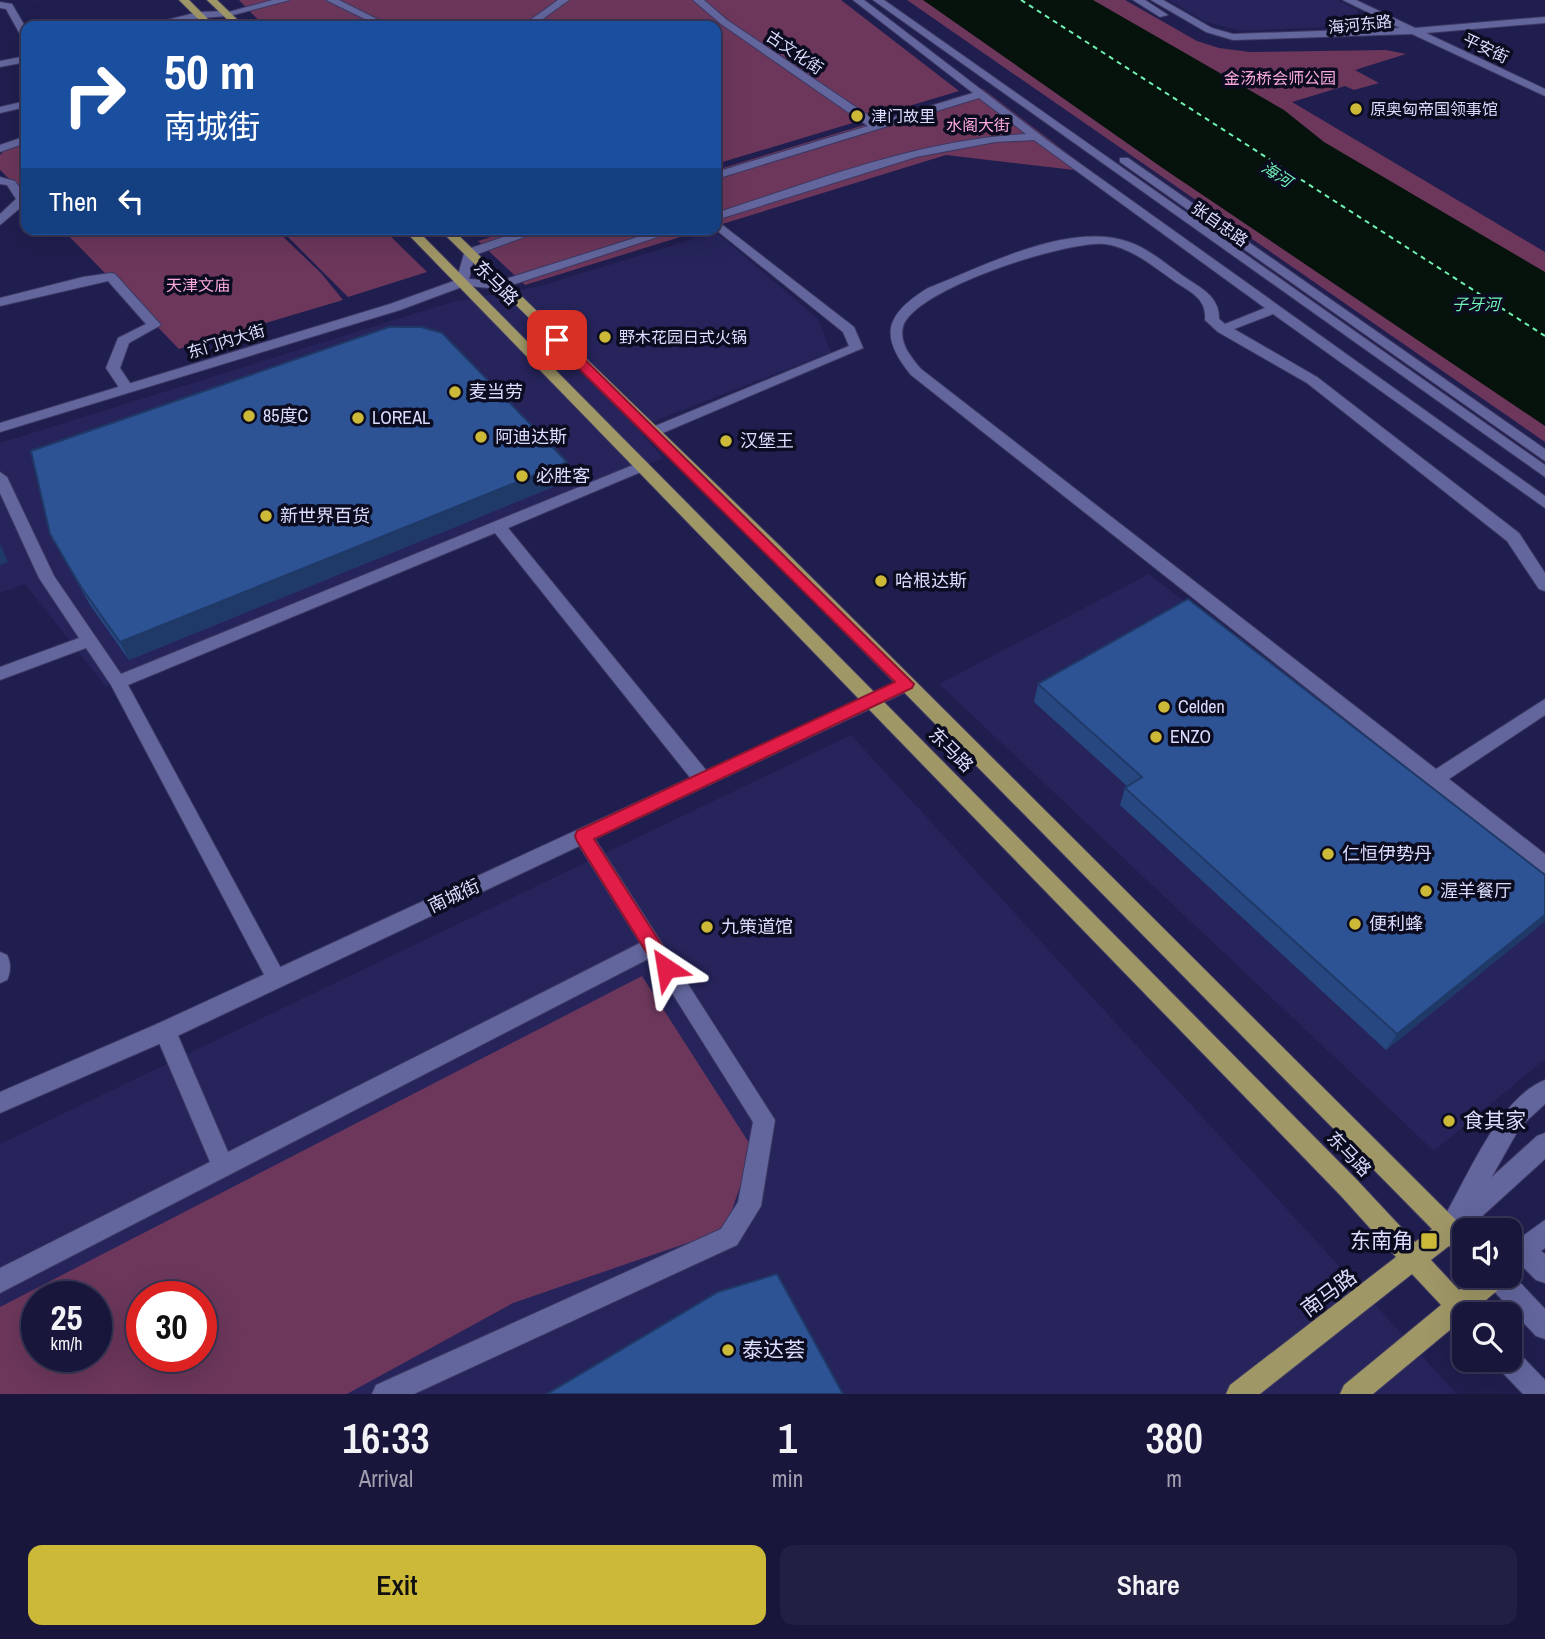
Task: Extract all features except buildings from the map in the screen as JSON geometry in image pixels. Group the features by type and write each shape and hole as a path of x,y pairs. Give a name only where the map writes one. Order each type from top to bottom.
{"main road":[{"path":"184,0 204,20"},
{"path":"212,0 234,21"},
{"name":"东马路","path":"415,235 1349,1188 1453,1302"},
{"name":"东马路","path":"451,235 653,432 1452,1229"},
{"name":"南马路","path":"1239,1394 1414,1261 1452,1241"},
{"path":"1469,1302 1484,1288"},
{"path":"1353,1394 1452,1317"}],"street":[{"path":"204,20 285,0"},
{"path":"331,0 375,21"},
{"path":"534,21 564,0"},
{"name":"古文化街","path":"698,0 716,21"},
{"path":"858,0 1036,136 1545,503"},
{"name":"张自忠路","path":"878,0 1545,472"},
{"name":"张自忠路","path":"897,0 1545,456"},
{"name":"海河东路","path":"1138,0 1196,34 1228,44 1251,47 1360,42 1400,36 1413,31"},
{"name":"海河东路","path":"1156,0 1209,30 1233,37 1413,31"},
{"path":"1348,0 1413,31 1545,20"},
{"path":"1361,0 1413,31"},
{"path":"0,5 9,6 21,27"},
{"name":"古文化街","path":"721,25 877,127"},
{"name":"平安街","path":"1413,31 1545,93"},
{"path":"0,58 21,53"},
{"path":"0,64 21,60"},
{"path":"721,174 981,94"},
{"path":"0,110 21,105"},
{"path":"721,215 931,149 983,139 1036,136"},
{"path":"0,149 21,141"},
{"path":"0,180 11,183 21,198"},
{"path":"0,220 21,201"},
{"path":"653,432 856,348 849,330 721,228"},
{"path":"522,235 469,253 461,282 500,285 657,235"},
{"path":"1545,584 1513,537 1311,380 1223,329 1212,320 1211,304 1201,293 1132,248 1104,240 1077,240 1057,244 933,291 914,302 898,319 897,345 902,357 916,372 1545,865"},
{"path":"0,302 83,281 111,277 154,325 123,341 113,368 127,389"},
{"name":"东门内大街","path":"0,428 395,307 461,282"},
{"path":"1223,329 1273,309"},
{"path":"118,682 643,466"},
{"path":"0,477 47,578 118,682 276,978"},
{"path":"498,526 704,780"},
{"path":"0,674 90,640"},
{"name":"南城街","path":"0,1102 165,1031 906,684"},
{"path":"1435,779 1545,706"},
{"path":"385,1394 729,1237 749,1206 764,1120 583,836"},
{"path":"0,1281 652,947"},
{"path":"0,961 0,974"},
{"path":"165,1031 223,1166"},
{"path":"1469,1218 1512,1121 1545,1090"},
{"path":"1477,1218 1545,1144"},
{"path":"1522,1249 1545,1232"},
{"path":"1522,1258 1545,1271"},
{"path":"1508,1288 1545,1327"},
{"path":"1520,1372 1541,1394"}],"shaded area":[{"path":"1169,0 1337,0 1358,10 1357,19 1345,26 1241,31 1206,22"},
{"path":"706,235 720,235 818,319 831,352 637,428 663,458 106,687 25,584 0,593 0,443 452,302 537,287"},
{"path":"1149,574 1545,880 1545,1059 1434,1151 939,684"},
{"path":"851,735 1457,1394 0,1394 0,1144"}],"green space":[{"path":"239,0 841,0 959,91 721,162 721,21 259,21"},
{"name":"子牙河","path":"907,0 1125,0 1197,41 1219,48 1250,52 1386,50 1406,54 1355,70 1379,83 1354,90 1345,86 1292,102 1545,252 1545,442"},
{"name":"水阁大街","path":"983,89 1092,172 946,155 721,224 721,168"},
{"path":"21,142 21,190 0,170 0,155 10,145"},
{"name":"天津文庙","path":"68,235 281,235 321,273 343,300 179,349"},
{"path":"286,235 389,235 427,272 348,297"},
{"path":"498,235 687,235 525,285 478,241"},
{"path":"642,976 753,1149 725,1230 513,1303 347,1394 0,1394 0,1307 21,1296 21,1372 112,1372 112,1281 50,1281"}],"water":[{"name":"子牙河","path":"923,0 1093,0 1284,110 1324,142 1545,272 1545,426 1164,169"}],"ferry route":[{"path":"1021,0 1545,336"}],"place":[{"name":"原奥匈帝国领事馆","path":"1356,109"},
{"name":"津门故里","path":"857,116"},
{"name":"野木花园日式火锅","path":"605,337"},
{"name":"麦当劳","path":"455,392"},
{"name":"85度C","path":"249,416"},
{"name":"LOREAL","path":"358,418"},
{"name":"阿迪达斯","path":"481,437"},
{"name":"汉堡王","path":"726,441"},
{"name":"必胜客","path":"522,476"},
{"name":"新世界百货","path":"266,516"},
{"name":"哈根达斯","path":"881,581"},
{"name":"Celden","path":"1164,707"},
{"name":"ENZO","path":"1156,737"},
{"name":"仁恒伊势丹","path":"1328,854"},
{"name":"渥羊餐厅","path":"1426,891"},
{"name":"便利蜂","path":"1355,924"},
{"name":"九策道馆","path":"707,927"},
{"name":"食其家","path":"1449,1121"},
{"name":"东南角","path":"1429,1241"},
{"name":"泰达荟","path":"728,1350"}],"route":[{"path":"557,340 906,684 583,836 666,968"}],"park label":[{"name":"金汤桥会师公园","path":"1280,78"}],"water label":[{"name":"海河","path":"1277,174"}]}
